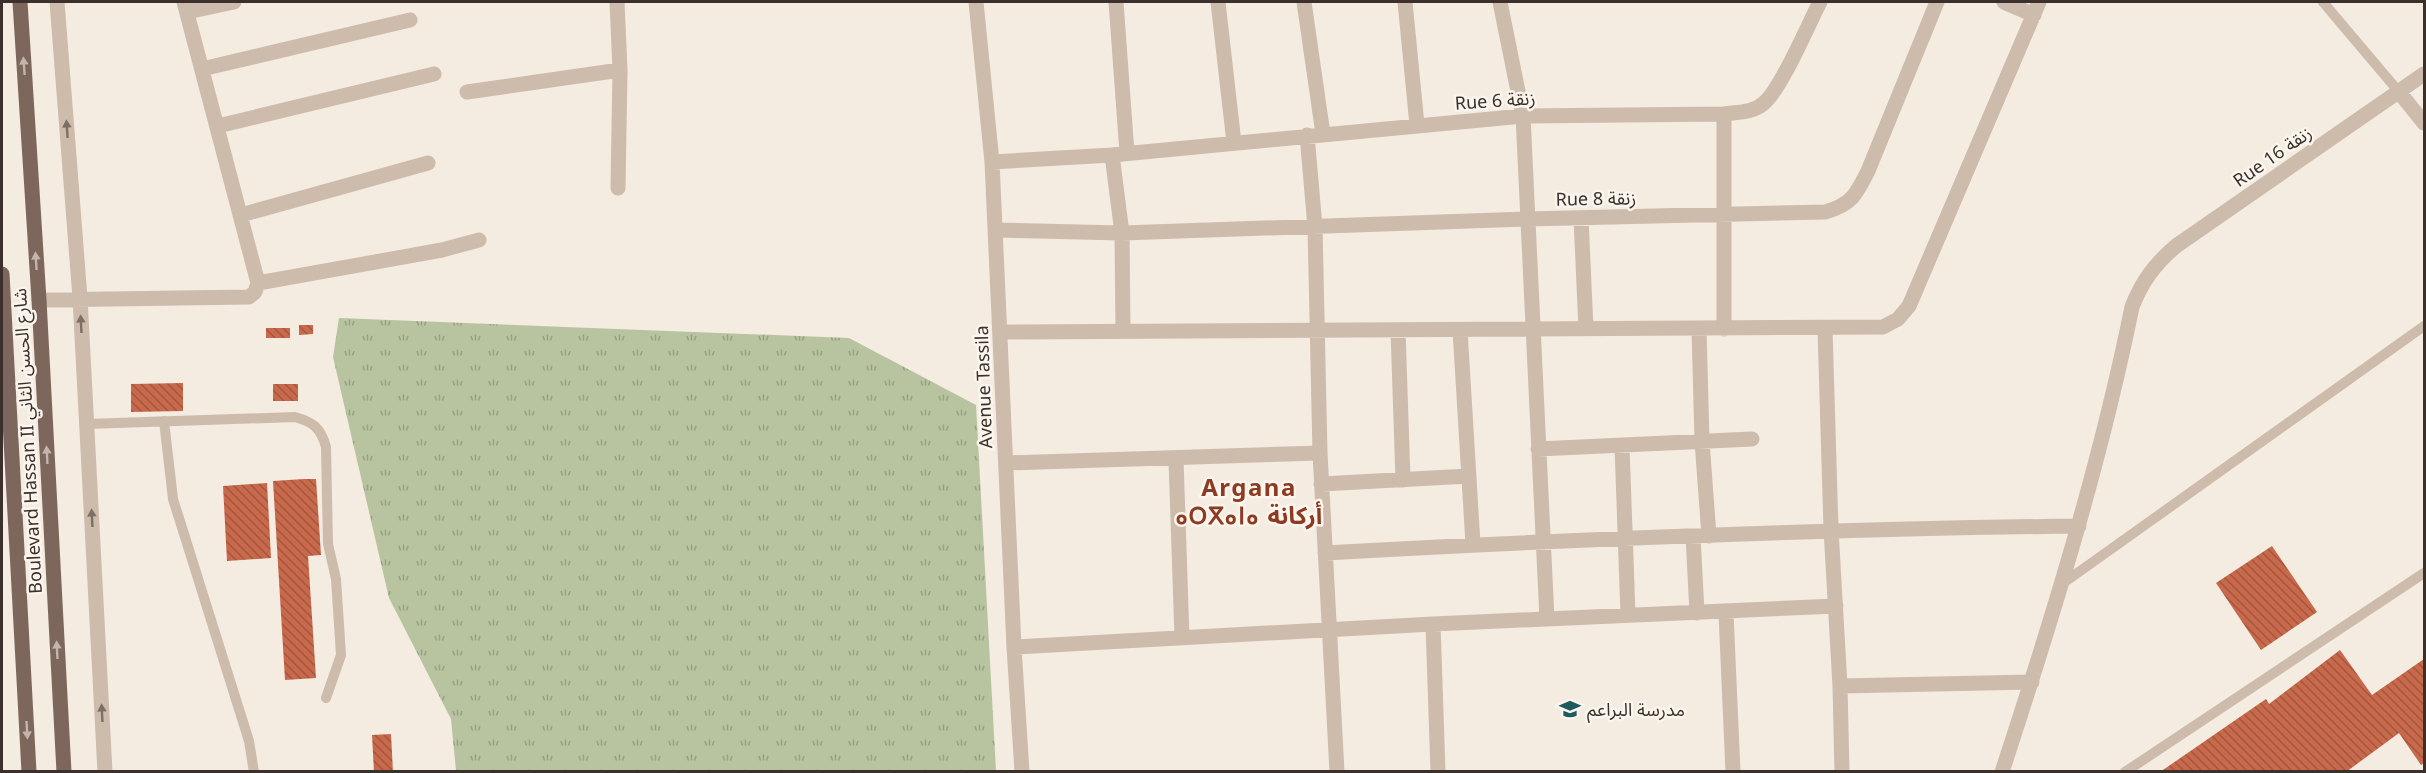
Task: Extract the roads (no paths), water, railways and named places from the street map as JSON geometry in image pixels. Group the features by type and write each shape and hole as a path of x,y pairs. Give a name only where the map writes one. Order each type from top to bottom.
{"main road":[{"name":"Boulevard Hassan II شارع الحسن الثاني","path":"20,2 39,300 64,771"},
{"name":"Boulevard Hassan II شارع الحسن الثاني","path":"2,274 6,424 29,771"}],"street":[{"path":"57,2 80,298 105,771"},
{"path":"39,300 208,299 249,297 255,292 258,283 186,7 234,2"},
{"path":"617,2 620,69 618,188"},
{"name":"Avenue Tassila","path":"976,2 992,162 1014,647 1022,771"},
{"path":"1116,2 1123,331"},
{"path":"1218,2 1234,143"},
{"path":"1304,2 1323,134"},
{"path":"1405,2 1417,125"},
{"path":"1500,2 1522,116 1538,449 1545,541 1547,619"},
{"name":"Rue 6 زنقة","path":"992,162 1119,154 1522,116 1724,114 1753,110 1764,103 1775,89 1820,2"},
{"name":"Rue 8 زنقة","path":"996,230 1122,232 1825,212 1842,207 1856,195 1937,2"},
{"path":"1000,332 1883,327 1898,319 1909,306 2037,8 2004,2"},
{"path":"202,69 410,20"},
{"path":"467,92 620,69"},
{"path":"218,126 434,74"},
{"name":"Rue 16 زنقة","path":"2002,771 2062,584 2079,525 2132,307 2146,276 2159,260 2176,246 2424,74"},
{"path":"2399,92 2424,123"},
{"path":"1724,114 1724,329"},
{"path":"1307,135 1315,227 1320,453 1337,771"},
{"path":"241,215 428,163"},
{"path":"1581,218 1586,329"},
{"path":"258,283 442,250 479,240"},
{"path":"1699,329 1702,441 1709,536"},
{"path":"1826,329 1831,529 1840,686 1842,771"},
{"path":"1398,330 1402,480"},
{"path":"1460,330 1473,544"},
{"path":"1538,449 1752,439"},
{"path":"1622,446 1628,615"},
{"path":"1006,463 1320,453"},
{"path":"1176,459 1182,638"},
{"path":"1322,484 1469,476"},
{"path":"1325,552 1831,529 2079,525"},
{"path":"1693,536 1697,613"},
{"path":"1014,647 1433,624 1726,613 1836,606"},
{"path":"1726,613 1733,771"},
{"path":"1433,624 1438,771"},
{"path":"1840,686 2032,682"}],"lane":[{"path":"2322,2 2399,92"},
{"path":"2062,584 2424,326"},
{"path":"87,424 295,417 312,421 322,433 326,447 328,544 336,579 341,655 326,698"},
{"path":"164,421 173,500 249,741 254,771"},
{"path":"2125,771 2424,573"}],"place":[{"name":"مدرسة البراعم","path":"1570,709"}],"district":[{"name":"Argana ⴰⵔⴳⴰⵏⴰ أركانة","path":"1249,500"}]}
